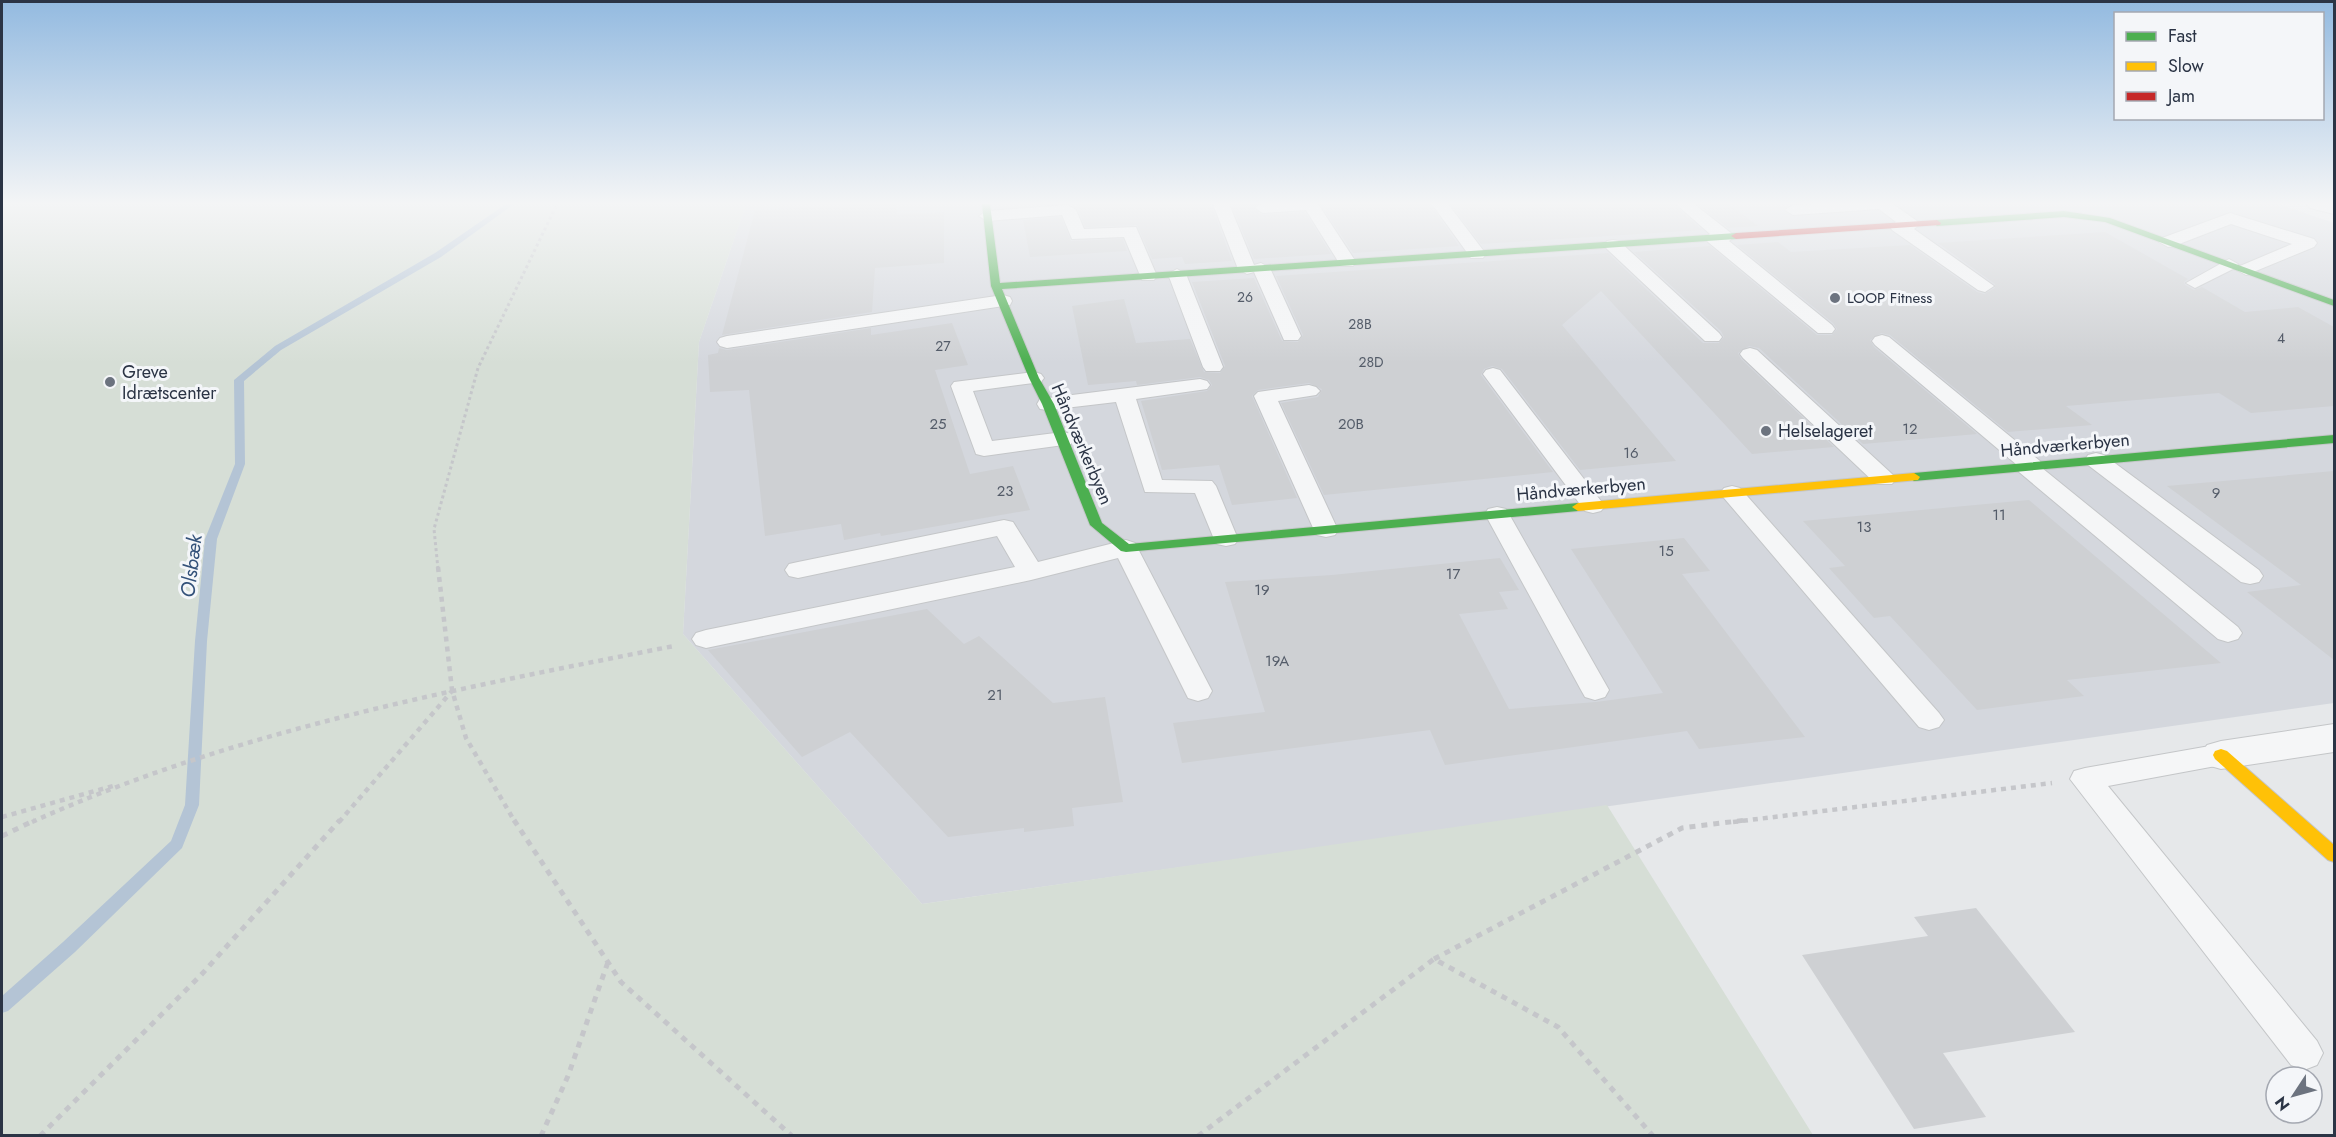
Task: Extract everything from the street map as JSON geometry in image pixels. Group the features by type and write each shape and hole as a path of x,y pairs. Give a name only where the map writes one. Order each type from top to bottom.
{"street":[{"name":"Håndværkerbyen","path":"994,257 1000,293 1034,378 1063,439 1096,525 1126,548 2334,439"},
{"path":"1000,293 1148,276 1427,257"},
{"path":"2210,257 2334,303"},
{"path":"2221,754 2334,738"},
{"path":"2221,754 2334,855"}],"lane":[{"path":"1140,257 1148,276"},
{"path":"1248,257 1292,336"},
{"path":"1344,257 1347,262"},
{"path":"1627,257 1712,338"},
{"path":"1743,257 1825,329"},
{"path":"1947,257 1985,286"},
{"path":"2195,284 2267,257"},
{"path":"1177,274 1213,367"},
{"path":"727,342 1000,293"},
{"path":"1882,341 2228,633"},
{"path":"1750,354 1884,479"},
{"path":"1493,374 1593,506"},
{"path":"1034,378 961,386 984,449 1063,439"},
{"path":"1048,404 1200,385"},
{"path":"1309,391 1265,396 1326,530"},
{"path":"1124,394 1153,487 1203,486 1226,539"},
{"path":"2096,460 2250,576"},
{"path":"1732,493 1929,720"},
{"path":"1497,514 1595,690"},
{"path":"798,570 1004,527 1031,572"},
{"path":"706,639 1031,572 1126,548 1198,691"},
{"path":"2221,754 2085,779 2304,1053"}],"path":[{"path":"531,257 478,368 434,529 453,690 466,738 500,798 621,982 792,1136"},
{"path":"2,836 30,821 213,752 357,711 706,639"},
{"path":"40,1136 104,1076 270,898 453,690"},
{"path":"1197,1136 1434,959 1682,828 2085,779"},
{"path":"2,817 131,781"},
{"path":"1434,959 1558,1027 1653,1136"},
{"path":"541,1136 568,1076 608,962"}],"shaded area":[{"path":"2,257 728,257 699,342 683,634 922,904 1607,805 1813,1135 2,1135"},
{"path":"728,257 2334,257 2334,703 922,904 683,634 699,342"}],"building":[{"path":"743,257 944,257 944,263 875,268 872,312 722,335"},
{"path":"1151,257 1181,257 1152,259"},
{"path":"1182,257 1231,257 1232,261 1185,264"},
{"path":"1253,257 1284,257 1254,259"},
{"path":"1549,257 1612,257 1703,343 1719,343 1724,337 1721,331 1640,257 1723,257 1817,335 1832,335 1837,329 1833,323 1752,257 1927,257 1977,292 1984,294 1995,288 1995,284 1958,257 2149,257 2188,279 2184,282 2185,285 2194,290 2202,287 2245,312 2298,307 2334,327 2334,406 2251,413 2219,393 2066,406 2092,425 2008,432 1890,335 1881,333 1870,340 1874,347 1977,434 1863,444 1759,348 1749,346 1738,353 1741,359 1834,447 1752,454 1601,291 1562,325 1676,461 1580,470 1502,369 1492,366 1484,369 1481,375 1553,472 1324,495 1281,403 1318,397 1322,389 1309,383 1258,390 1252,396 1297,498 1232,505 1219,465 1162,470 1141,401 1207,391 1212,385 1209,380 1200,377 1137,385 1136,381 1088,385 1072,306 1124,299 1136,343 1190,339 1204,372 1220,373 1225,366 1192,282 1254,278 1282,341 1298,342 1303,335 1276,276"},
{"path":"952,323 968,365 935,370 970,474 1013,466 1030,510 881,536 880,533 844,540 841,524 765,536 749,390 710,392 708,355 718,353 719,348 727,350 871,328 871,335"},
{"path":"2334,471 2334,660 2247,592 2301,585 2167,486"},
{"path":"2029,500 2221,663 2067,680 2084,696 1977,710 1890,616 1874,618 1829,568 1845,566 1803,521"},
{"path":"1684,538 1710,571 1682,574 1805,737 1699,749 1687,731 1445,765 1430,730 1182,763 1173,723 1265,712 1225,582 1332,575 1500,558 1519,590 1499,592 1508,609 1459,614 1509,709 1596,702 1663,693 1571,549"},
{"path":"927,609 964,644 979,636 1053,703 1105,697 1123,802 1072,808 1074,826 1024,832 1024,828 948,837 850,732 802,757 708,650"},
{"path":"1976,908 2075,1032 1943,1053 1986,1117 1914,1129 1802,955 1928,936 1914,917"}],"waterway":[{"name":"Olsbæk","path":"2,1006 69,947 177,844 192,805 201,641 211,539 240,464 239,380 278,348 434,257"}],"traffic: fast":[{"path":"992,257 996,286 1034,378 1048,404 1096,525 1126,548 1578,507"},
{"path":"996,286 1424,257"},
{"path":"2208,257 2334,303"},
{"path":"1914,477 2334,439"}],"traffic: slow":[{"path":"1578,507 1914,477"},
{"path":"2221,755 2334,855"}],"place":[{"name":"LOOP Fitness","path":"1835,298"},
{"name":"Greve Idrætscenter","path":"110,382"},
{"name":"Helselageret","path":"1766,431"}]}
